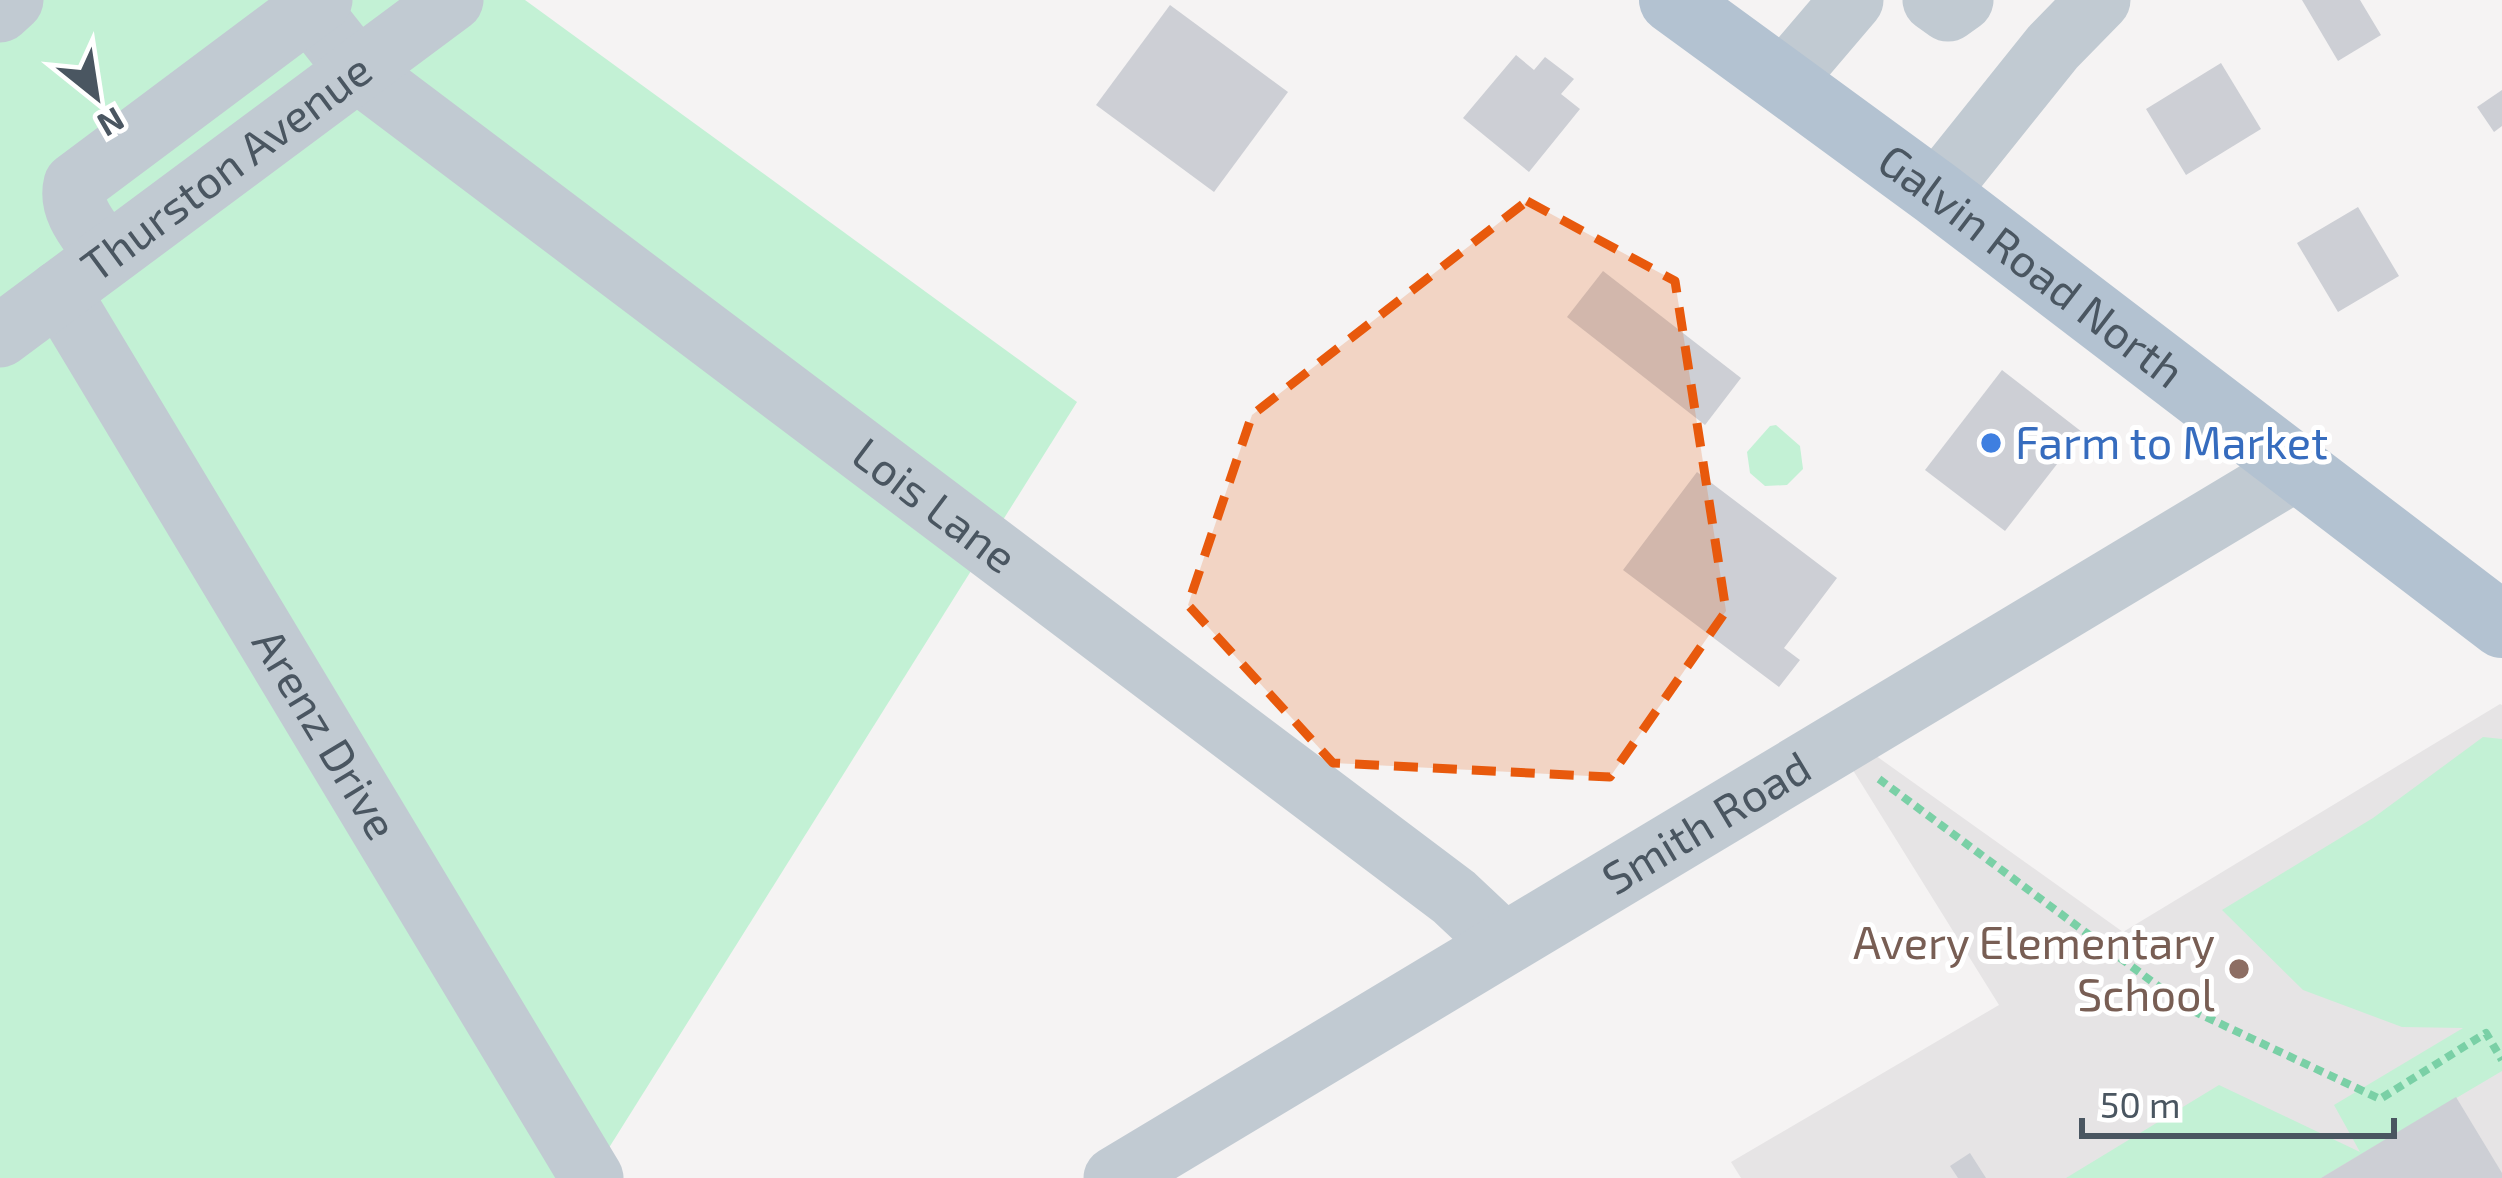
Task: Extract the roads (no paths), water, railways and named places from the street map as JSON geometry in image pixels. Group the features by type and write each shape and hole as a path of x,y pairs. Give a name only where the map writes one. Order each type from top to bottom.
{"main road":[{"name":"Galvin Road North","path":"1672,0 1936,193 2502,625"}],"street":[{"path":"0,11 12,0"},
{"name":"Thurston Avenue","path":"0,336 452,0"},
{"path":"1783,81 1852,0"},
{"path":"1934,0 1948,10 1961,0"},
{"path":"1936,193 2053,47 2099,0"},
{"name":"Lois Lane","path":"315,4 358,71 1454,897 1504,944"},
{"name":"Arenz Drive","path":"315,4 75,184 72,196 83,274 592,1178"},
{"name":"Smith Road","path":"1115,1178 2298,468"}],"place":[{"name":"Farm to Market","path":"1991,443"},
{"name":"Avery Elementary School","path":"2239,969"}]}
